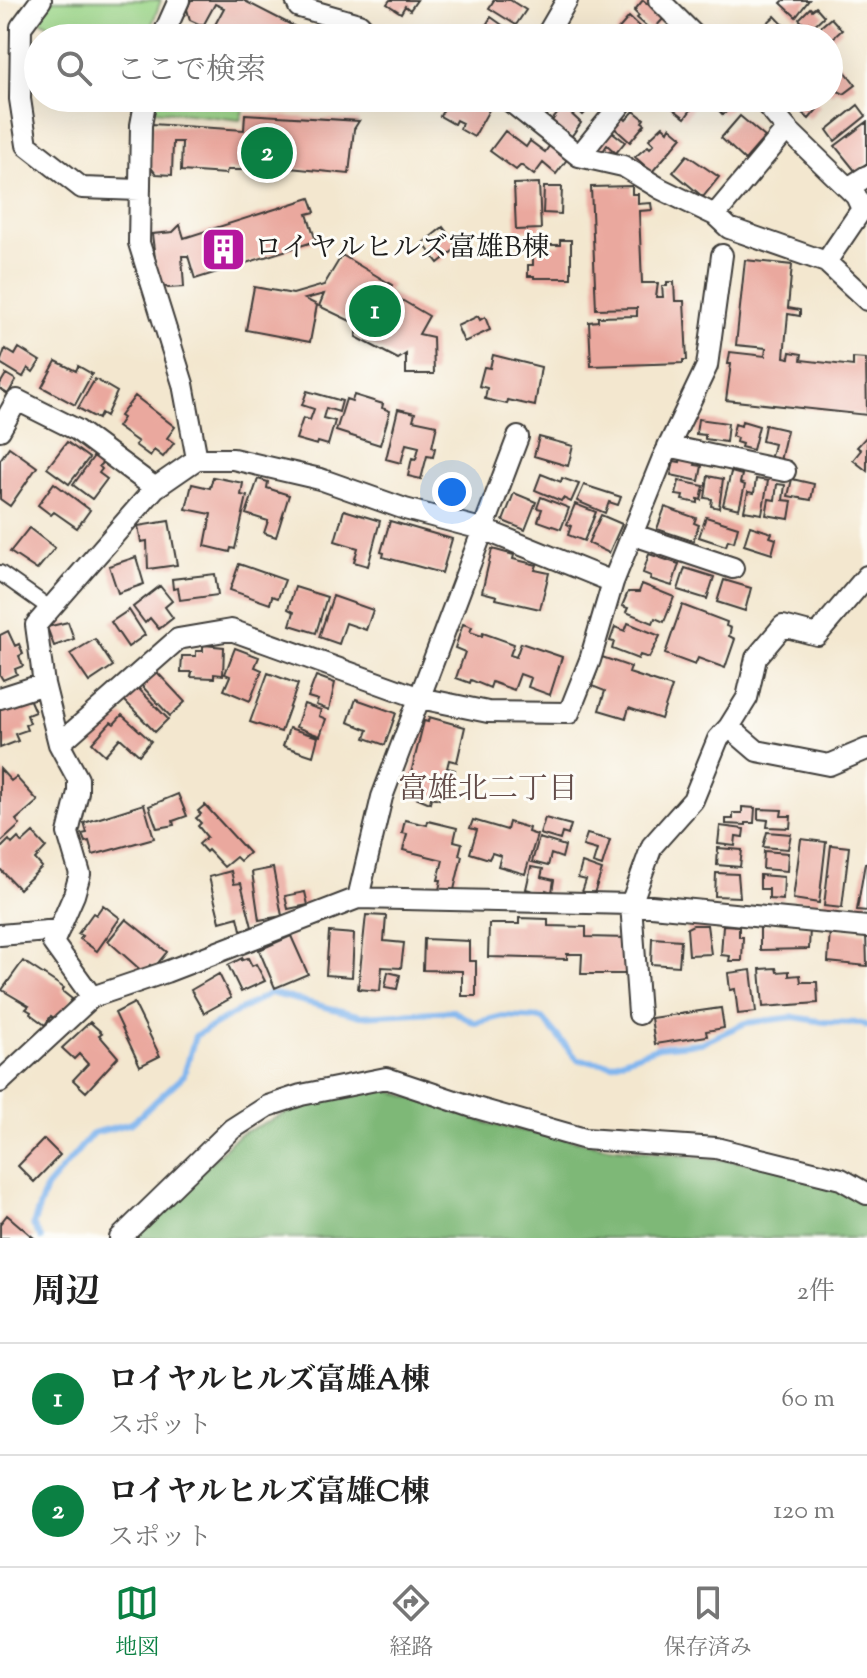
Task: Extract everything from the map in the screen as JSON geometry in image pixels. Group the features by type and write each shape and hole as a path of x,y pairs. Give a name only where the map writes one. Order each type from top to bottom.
{"street":[{"path":"41,0 21,27 20,99 27,145 82,188 140,190"},
{"path":"168,24 179,0"},
{"path":"296,0 299,7 359,24"},
{"path":"553,24 567,0"},
{"path":"659,0 678,24"},
{"path":"143,112 139,243 183,384 197,459"},
{"path":"525,112 579,156 623,166 661,189 715,215 729,228 826,262 867,300"},
{"path":"579,156 615,112"},
{"path":"773,112 856,196 862,209 826,262"},
{"path":"715,215 787,129"},
{"path":"848,188 867,176"},
{"path":"59,744 178,639 231,630 420,698 488,712 569,713 590,660 613,582 668,446 707,366 722,255"},
{"path":"0,430 17,400 77,430 155,488"},
{"path":"358,898 382,797 518,437"},
{"path":"668,446 785,471"},
{"path":"92,997 53,943 80,874 68,833 78,779 59,744 44,684 36,625 155,488 197,459 233,459 320,479 405,509 485,530 613,582"},
{"path":"634,535 733,568"},
{"path":"0,573 51,609"},
{"path":"639,1014 631,904 652,846 693,800 718,739 747,698 756,658 783,626 817,635 867,576"},
{"path":"0,698 44,684"},
{"path":"729,727 757,751 829,765 867,749"},
{"path":"0,1082 92,997 358,898 631,904 867,927"},
{"path":"0,935 59,930"},
{"path":"120,1238 232,1129 268,1106 301,1095 386,1078 585,1139 716,1148 841,1179 867,1194"}],"green space":[{"path":"51,0 161,0 152,24 47,24 38,19"},
{"path":"171,112 243,112 240,120"},
{"path":"362,1087 385,1089 493,1125 609,1147 767,1165 825,1180 867,1202 867,1238 134,1238 238,1135 302,1106"}],"building":[{"path":"191,0 243,0 290,24 215,24 224,8 215,4 204,24 199,24 190,20 187,9"},
{"path":"390,0 417,0 410,10 405,6 401,13 387,4"},
{"path":"494,0 510,0 526,10 514,24 489,8"},
{"path":"643,0 664,18 658,24 644,24 634,11"},
{"path":"784,0 809,0 796,17 781,3"},
{"path":"816,7 824,16 815,24 804,24 799,19 810,8"},
{"path":"775,16 783,24 766,24"},
{"path":"491,17 501,24 487,24"},
{"path":"629,17 636,24 623,24"},
{"path":"843,69 856,85 843,94"},
{"path":"858,105 866,116 835,141 827,130"},
{"path":"442,112 488,112 474,137 460,129 462,123 456,120 454,124 440,116"},
{"path":"533,112 549,112 544,120"},
{"path":"559,112 569,112 581,123 571,137 548,126"},
{"path":"635,112 645,124 630,142 613,127 622,116 626,120"},
{"path":"801,112 815,112 809,119"},
{"path":"245,114 359,121 354,129 349,174 250,164 242,170 227,170 226,174 181,171 182,142 173,142 172,175 156,174 150,166 152,124 244,130"},
{"path":"740,116 765,137 745,160 721,138"},
{"path":"867,122 867,163 856,172 835,146"},
{"path":"663,126 668,131 670,127 682,137 652,172 635,157 654,144 649,139"},
{"path":"505,131 526,147 530,141 545,152 550,145 568,158 556,174 543,163 534,175 521,165 516,170 490,151"},
{"path":"611,131 625,142 616,153 607,145 601,154 591,147"},
{"path":"687,155 719,177 703,197 673,172"},
{"path":"539,183 541,229 516,230 514,184"},
{"path":"632,186 632,194 638,194 638,204 651,203 652,210 639,211 642,283 658,283 656,297 663,297 662,286 674,282 675,301 684,301 687,360 683,363 591,366 589,322 598,321 598,317 637,316 637,308 596,309 591,187"},
{"path":"544,187 562,187 561,214 543,213"},
{"name":"ロイヤルヒルズ富雄B棟","path":"310,198 315,212 307,214 316,241 195,279 188,256 182,256 184,287 168,288 158,282 152,234 173,232 180,225 184,238"},
{"path":"443,227 458,247 438,263 423,243"},
{"path":"560,240 571,240 571,278 528,276 528,265 533,265 533,245 560,245"},
{"path":"342,255 392,285 388,292 429,316 419,334 433,337 434,374 406,374 406,354 398,359 356,337 359,325 319,306 324,294 305,299 317,305 310,342 246,330 254,287 293,294 324,285"},
{"path":"745,260 792,265 788,308 800,310 800,316 788,314 784,357 789,358 790,352 802,354 801,360 853,366 853,358 866,359 867,415 726,400 730,352 765,356 766,348 736,345"},
{"path":"478,316 480,320 485,317 490,330 464,342 457,326"},
{"path":"19,348 40,361 33,372 28,368 23,377 0,363 5,349 15,355"},
{"path":"493,355 541,367 535,406 485,399 487,388 479,386 484,367 490,368"},
{"path":"56,361 76,371 78,366 92,374 75,405 42,387"},
{"path":"6,374 16,380 8,394 0,389"},
{"path":"95,379 117,392 106,416 101,413 98,419 78,408"},
{"path":"307,391 342,401 339,412 326,408 323,418 335,421 328,445 296,439 303,418 310,420 314,409 302,405"},
{"path":"354,395 383,404 382,408 390,411 380,445 336,431 346,399 352,401"},
{"path":"135,396 175,427 167,438 174,443 163,457 154,450 150,456 135,445 138,442 117,427 123,418 120,416"},
{"path":"398,409 415,413 413,420 437,425 433,457 427,456 421,479 408,476 412,458 416,459 419,447 406,444 401,463 386,459"},
{"path":"698,419 728,423 726,442 705,439 705,435 696,434"},
{"path":"742,421 759,426 753,450 741,447 742,444 732,436 735,424 741,426"},
{"path":"765,425 787,430 780,461 770,460 774,444 762,441"},
{"path":"867,436 867,471 853,460 861,450 857,447"},
{"path":"539,437 573,446 568,466 534,456"},
{"path":"67,442 89,458 69,484 47,468"},
{"path":"9,447 37,467 10,506 0,499 0,460"},
{"path":"94,456 103,462 99,473 107,479 92,499 73,485"},
{"path":"681,457 697,460 695,465 702,466 699,481 671,475 674,461 680,462"},
{"path":"731,472 742,475 740,483 745,485 739,509 723,505"},
{"path":"541,474 561,482 562,478 579,484 571,502 535,490"},
{"path":"708,476 723,479 719,508 711,506 712,499 705,498"},
{"path":"213,477 243,483 241,495 247,496 235,549 231,548 230,552 205,546 211,514 186,509 192,484 210,488"},
{"path":"258,479 268,482 267,488 289,495 276,537 264,533 268,521 246,514"},
{"path":"756,479 768,481 762,514 744,511 748,492 754,493"},
{"path":"792,479 814,484 811,500 788,496"},
{"path":"679,481 704,486 698,503 682,500 683,496 676,495"},
{"path":"54,483 90,510 77,528 38,505"},
{"path":"777,484 785,485 783,500 792,501 789,519 766,515 769,499 775,500"},
{"path":"584,485 621,497 618,505 609,502 605,513 577,501"},
{"path":"514,493 536,502 525,530 503,521"},
{"path":"541,497 569,508 561,529 538,521 542,509 537,508"},
{"path":"575,504 596,512 584,541 568,535 571,526 567,524"},
{"path":"665,507 696,518 694,523 699,525 693,541 657,529"},
{"path":"344,510 380,521 368,566 354,562 358,548 335,541"},
{"path":"601,515 622,524 609,553 588,543"},
{"path":"706,517 738,527 734,542 728,540 726,546 699,537"},
{"path":"169,521 177,565 148,569 147,541 141,542 138,526"},
{"path":"390,521 452,539 442,573 383,557 384,553 381,552"},
{"path":"750,526 772,533 770,537 776,539 772,554 744,545"},
{"path":"29,528 55,548 37,570 10,552"},
{"path":"492,549 514,555 513,559 537,565 535,570 549,573 540,609 496,599 497,596 482,592"},
{"path":"649,554 679,564 672,586 650,579 651,576 643,573"},
{"path":"136,557 144,584 118,593 109,566"},
{"path":"239,564 285,580 278,598 272,596 270,604 230,590"},
{"path":"685,568 714,577 707,599 678,590"},
{"path":"215,574 218,595 180,600 178,588 173,589 172,579"},
{"path":"724,580 751,588 745,611 717,602"},
{"path":"642,584 674,597 664,622 655,618 653,623 626,612 628,608 622,606 628,592 639,592"},
{"path":"160,586 172,601 165,607 173,618 159,629 150,618 145,623 133,607"},
{"path":"295,587 327,597 316,633 290,625 294,612 288,609"},
{"path":"333,596 373,610 366,630 346,623 339,644 319,637"},
{"path":"682,605 727,622 726,626 731,628 729,636 735,639 725,668 698,658 695,665 665,654"},
{"path":"129,610 145,635 128,647 111,622"},
{"path":"68,622 74,639 54,646 47,627"},
{"path":"628,623 660,636 649,658 640,655 638,659 612,649 614,642 610,641 615,627 625,631"},
{"path":"463,624 472,627 470,632 482,636 483,633 514,644 510,655 516,657 521,643 562,657 550,695 528,687 531,678 520,674 514,690 492,682 490,688 456,678 465,652 455,648"},
{"path":"8,631 15,646 19,644 23,666 15,669 17,674 3,680 0,675 0,635"},
{"path":"95,639 113,666 89,682 70,654"},
{"path":"203,645 224,647 223,675 214,674 214,678 191,677 192,672 181,672 182,656 196,656 196,651 203,651"},
{"path":"235,648 259,657 255,667 262,670 250,701 224,690 230,676 225,674"},
{"path":"602,657 631,667 629,673 672,687 661,719 629,708 626,718 599,710 605,691 592,686"},
{"path":"156,671 185,702 170,716 141,685"},
{"path":"268,673 298,684 281,732 250,722"},
{"path":"316,676 335,683 329,710 316,705 318,700 308,697"},
{"path":"137,687 168,719 155,732 124,700"},
{"path":"28,696 35,712 27,715 30,723 25,725 27,730 15,734 18,741 0,748 0,706"},
{"path":"356,699 396,713 385,745 365,738 368,730 348,722"},
{"path":"304,704 321,710 319,716 326,719 320,736 296,727"},
{"path":"122,715 151,741 139,755 120,738 105,755 92,743"},
{"path":"429,717 465,727 457,762 449,760 447,768 455,770 448,797 440,794 439,799 431,797 430,803 406,793 424,721 428,722"},
{"path":"289,728 318,737 313,756 283,746"},
{"path":"0,769 11,781 16,777 38,801 16,820 20,825 0,843"},
{"path":"178,794 187,816 173,821 174,825 157,828 149,806"},
{"path":"144,804 154,838 93,855 89,841 85,842 82,834 87,833 84,823"},
{"path":"205,805 249,853 240,861 236,857 224,867 199,844 207,837 196,818"},
{"path":"742,807 755,808 754,823 726,824 726,819 733,819 733,813 742,813"},
{"path":"758,809 782,810 781,816 791,816 790,828 767,827 768,820 758,819"},
{"path":"545,818 571,825 568,835 562,833 560,840 540,834"},
{"path":"405,820 427,825 428,821 457,828 454,841 462,843 459,855 462,856 453,894 439,890 443,860 403,850 407,834 402,833"},
{"path":"473,820 507,830 509,822 529,828 528,832 537,835 525,874 498,866 501,856 492,853 489,859 470,853 477,830 470,828"},
{"path":"720,826 744,829 743,837 736,836 735,846 718,844"},
{"path":"767,832 791,834 788,849 763,847"},
{"path":"33,833 46,847 35,859 42,867 19,889 0,869 0,849 9,840 12,844 18,838 22,843"},
{"path":"587,834 610,840 602,866 593,863 597,850 583,846"},
{"path":"539,838 565,846 562,858 551,854 548,866 532,862"},
{"path":"801,839 826,842 819,903 793,899"},
{"path":"831,845 849,847 842,908 824,906"},
{"path":"718,848 742,850 740,867 717,865"},
{"path":"764,851 788,853 787,871 763,869"},
{"path":"582,863 602,870 593,896 582,892 586,880 578,878"},
{"path":"867,863 867,911 857,910"},
{"path":"531,867 543,869 541,877 554,880 552,892 546,890 545,894 526,889"},
{"path":"273,868 282,916 259,920 252,872"},
{"path":"231,871 234,884 241,883 252,927 241,930 238,917 220,922 209,877"},
{"path":"716,873 738,874 740,897 715,896"},
{"path":"760,875 784,877 783,900 769,899 769,889 760,889"},
{"path":"305,892 308,905 288,909 285,896"},
{"path":"103,905 120,918 97,951 78,934"},
{"path":"366,915 386,916 384,941 404,943 401,968 382,967 380,991 358,989"},
{"path":"519,918 548,919 548,926 586,927 586,937 628,938 627,974 581,974 582,954 567,954 567,959 488,957 489,924 519,924"},
{"path":"126,919 167,952 154,968 150,965 144,973 108,941"},
{"path":"707,925 711,954 689,955 687,928"},
{"path":"723,925 739,926 739,937 743,937 742,961 729,961 730,956 721,955"},
{"path":"760,926 810,928 809,949 760,950"},
{"path":"830,930 866,933 867,966 828,962"},
{"path":"329,932 354,934 352,977 326,975"},
{"path":"291,936 308,974 275,988 259,950"},
{"path":"652,938 681,940 679,966 651,964"},
{"path":"424,939 469,941 469,961 476,961 476,996 462,996 462,971 423,970"},
{"path":"248,958 252,966 256,964 265,981 241,992 228,965"},
{"path":"23,961 64,988 62,991 72,999 57,1020 51,1016 45,1025 30,1014 26,1009 29,1006 2,990"},
{"path":"776,968 777,972 789,971 789,976 800,975 801,982 817,982 818,1003 763,1007 760,969"},
{"path":"751,970 756,1012 738,1014 735,989 730,990 728,973"},
{"path":"388,972 400,975 397,989 385,987"},
{"path":"219,974 231,998 204,1013 191,990"},
{"path":"134,1003 160,1056 140,1066 115,1013"},
{"path":"721,1008 724,1028 706,1031 707,1036 655,1044 651,1018"},
{"path":"90,1022 102,1033 99,1035 118,1057 86,1092 73,1080 88,1064 79,1054 74,1059 62,1048"},
{"path":"44,1139 60,1155 34,1182 18,1166"},
{"path":"7,1215 34,1238 0,1238 0,1224"}],"waterway":[{"path":"41,1238 33,1225 46,1188 93,1133 132,1123 184,1075 195,1036 270,993 361,1016 453,1011 475,1023 503,1016 542,1018 578,1060 612,1064 659,1047 701,1043 746,1023 794,1017 867,1026"}],"place":[{"name":"ロイヤルヒルズ富雄C棟","path":"267,153"},
{"name":"ロイヤルヒルズ富雄B棟","path":"223,249"},
{"name":"ロイヤルヒルズ富雄A棟","path":"375,311"}],"district":[{"name":"富雄北二丁目","path":"488,790"}]}
